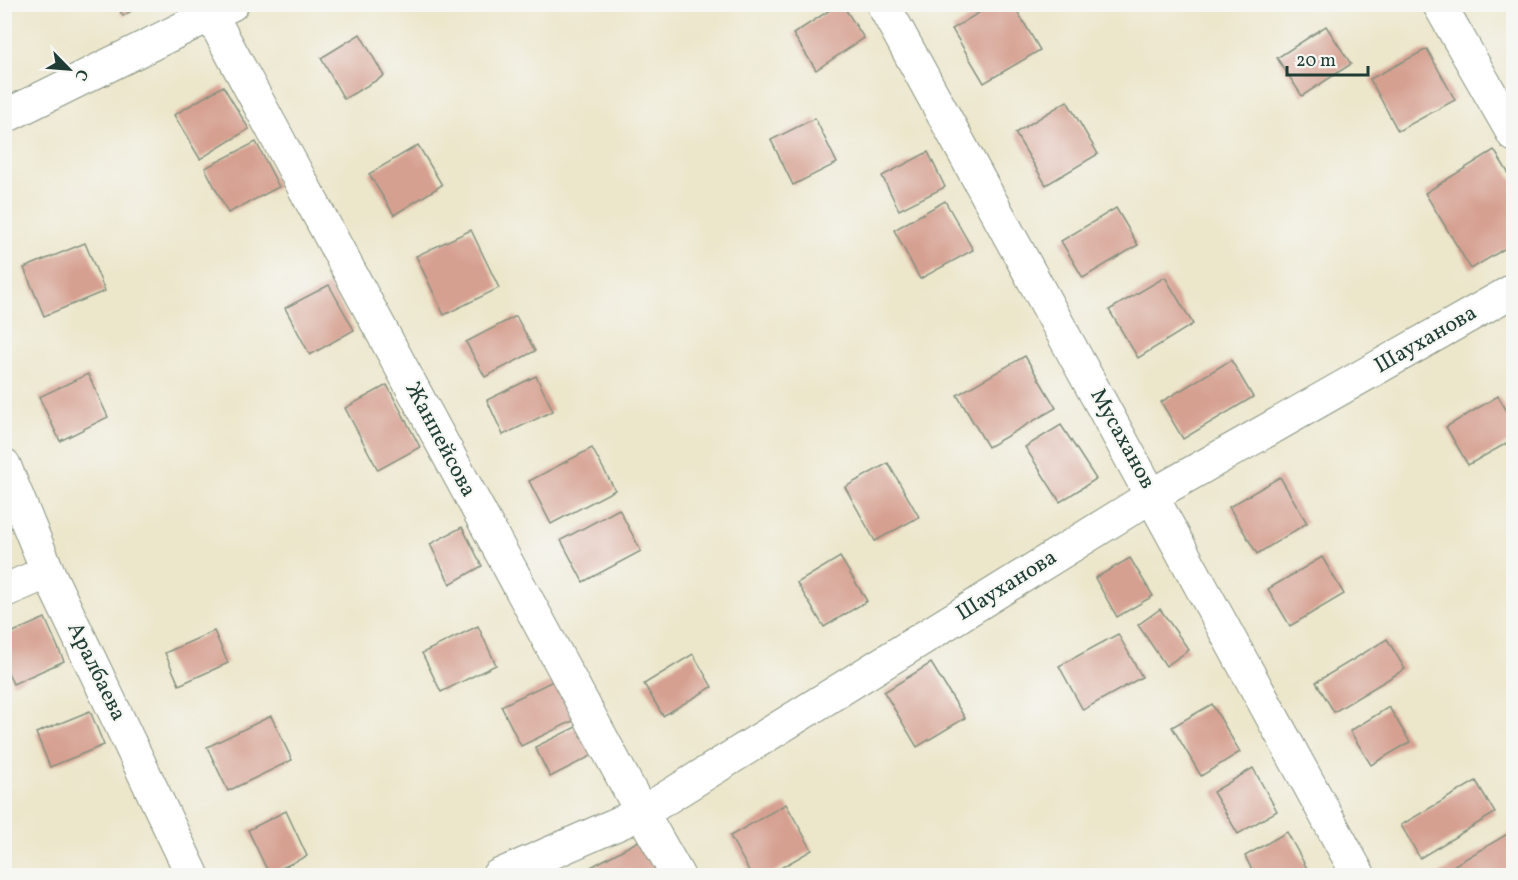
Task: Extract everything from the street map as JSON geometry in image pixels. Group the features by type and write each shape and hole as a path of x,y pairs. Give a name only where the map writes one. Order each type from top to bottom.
{"street":[{"name":"Мусаханов","path":"884,4 1359,876"},
{"path":"1439,4 1514,135"},
{"path":"4,117 216,8"},
{"name":"Жанпейсова","path":"216,8 642,813 678,876"},
{"name":"Шауханова","path":"498,876 642,813 1153,495 1514,290"},
{"name":"Аралбаева","path":"4,465 48,572 193,876"},
{"path":"4,591 48,572"}],"building":[{"path":"116,4 143,4 123,16"},
{"path":"842,4 864,38 816,70 793,34"},
{"path":"993,4 1013,4 1040,50 984,83 952,29"},
{"path":"1326,26 1351,64 1302,96 1277,58"},
{"path":"360,34 384,76 344,99 321,58"},
{"path":"1427,49 1455,100 1398,131 1370,79"},
{"path":"223,86 249,129 200,159 174,115"},
{"path":"1067,101 1098,154 1046,185 1015,133"},
{"path":"815,118 837,163 793,185 771,140"},
{"path":"256,142 279,187 228,213 205,168"},
{"path":"418,145 442,185 394,215 369,174"},
{"path":"1494,150 1514,182 1514,243 1471,269 1425,193"},
{"path":"928,152 945,187 899,210 882,176"},
{"path":"945,201 973,250 920,279 894,230"},
{"path":"1116,208 1138,245 1083,278 1061,241"},
{"path":"471,230 499,288 444,315 416,256"},
{"path":"85,243 105,291 44,316 24,268"},
{"path":"1165,277 1193,324 1138,358 1109,310"},
{"path":"329,285 354,330 310,355 285,308"},
{"path":"516,316 535,351 485,377 466,342"},
{"path":"1025,356 1056,408 988,447 957,395"},
{"path":"1231,360 1253,397 1183,439 1161,402"},
{"path":"88,374 108,417 60,441 39,397"},
{"path":"536,376 553,411 503,435 487,400"},
{"path":"387,385 420,447 378,470 345,408"},
{"path":"1498,396 1514,423 1514,439 1468,465 1446,427"},
{"path":"1061,425 1096,479 1060,502 1025,447"},
{"path":"592,448 615,490 551,524 529,481"},
{"path":"888,463 919,517 875,541 845,487"},
{"path":"1280,477 1307,523 1257,554 1229,507"},
{"path":"619,509 641,551 583,582 561,540"},
{"path":"462,527 482,566 450,584 430,544"},
{"path":"840,557 867,601 824,627 797,583"},
{"path":"1322,557 1344,594 1290,626 1268,589"},
{"path":"1130,558 1153,596 1117,617 1095,578"},
{"path":"1160,609 1189,650 1166,666 1138,625"},
{"path":"45,618 64,661 13,684 4,664 4,636"},
{"path":"478,626 496,665 441,692 422,653"},
{"path":"214,631 228,663 179,685 165,653"},
{"path":"1118,634 1142,677 1083,710 1059,666"},
{"path":"1387,639 1405,669 1334,712 1316,682"},
{"path":"693,654 712,687 663,716 644,684"},
{"path":"931,663 965,718 917,747 884,692"},
{"path":"557,679 577,719 521,746 501,706"},
{"path":"1212,704 1240,752 1201,776 1172,727"},
{"path":"1389,707 1410,742 1371,765 1350,731"},
{"path":"90,711 104,745 50,767 36,733"},
{"path":"271,716 292,760 228,791 207,747"},
{"path":"580,725 595,754 550,777 535,747"},
{"path":"1253,768 1277,811 1238,834 1213,792"},
{"path":"1476,781 1495,813 1420,858 1401,825"},
{"path":"786,804 812,850 767,876 752,876 730,836"},
{"path":"286,811 307,856 269,874 248,830"},
{"path":"1287,832 1310,874 1307,876 1255,876 1245,856"},
{"path":"1509,833 1514,841 1514,876 1436,876"},
{"path":"644,838 665,876 583,876 582,872"}]}
